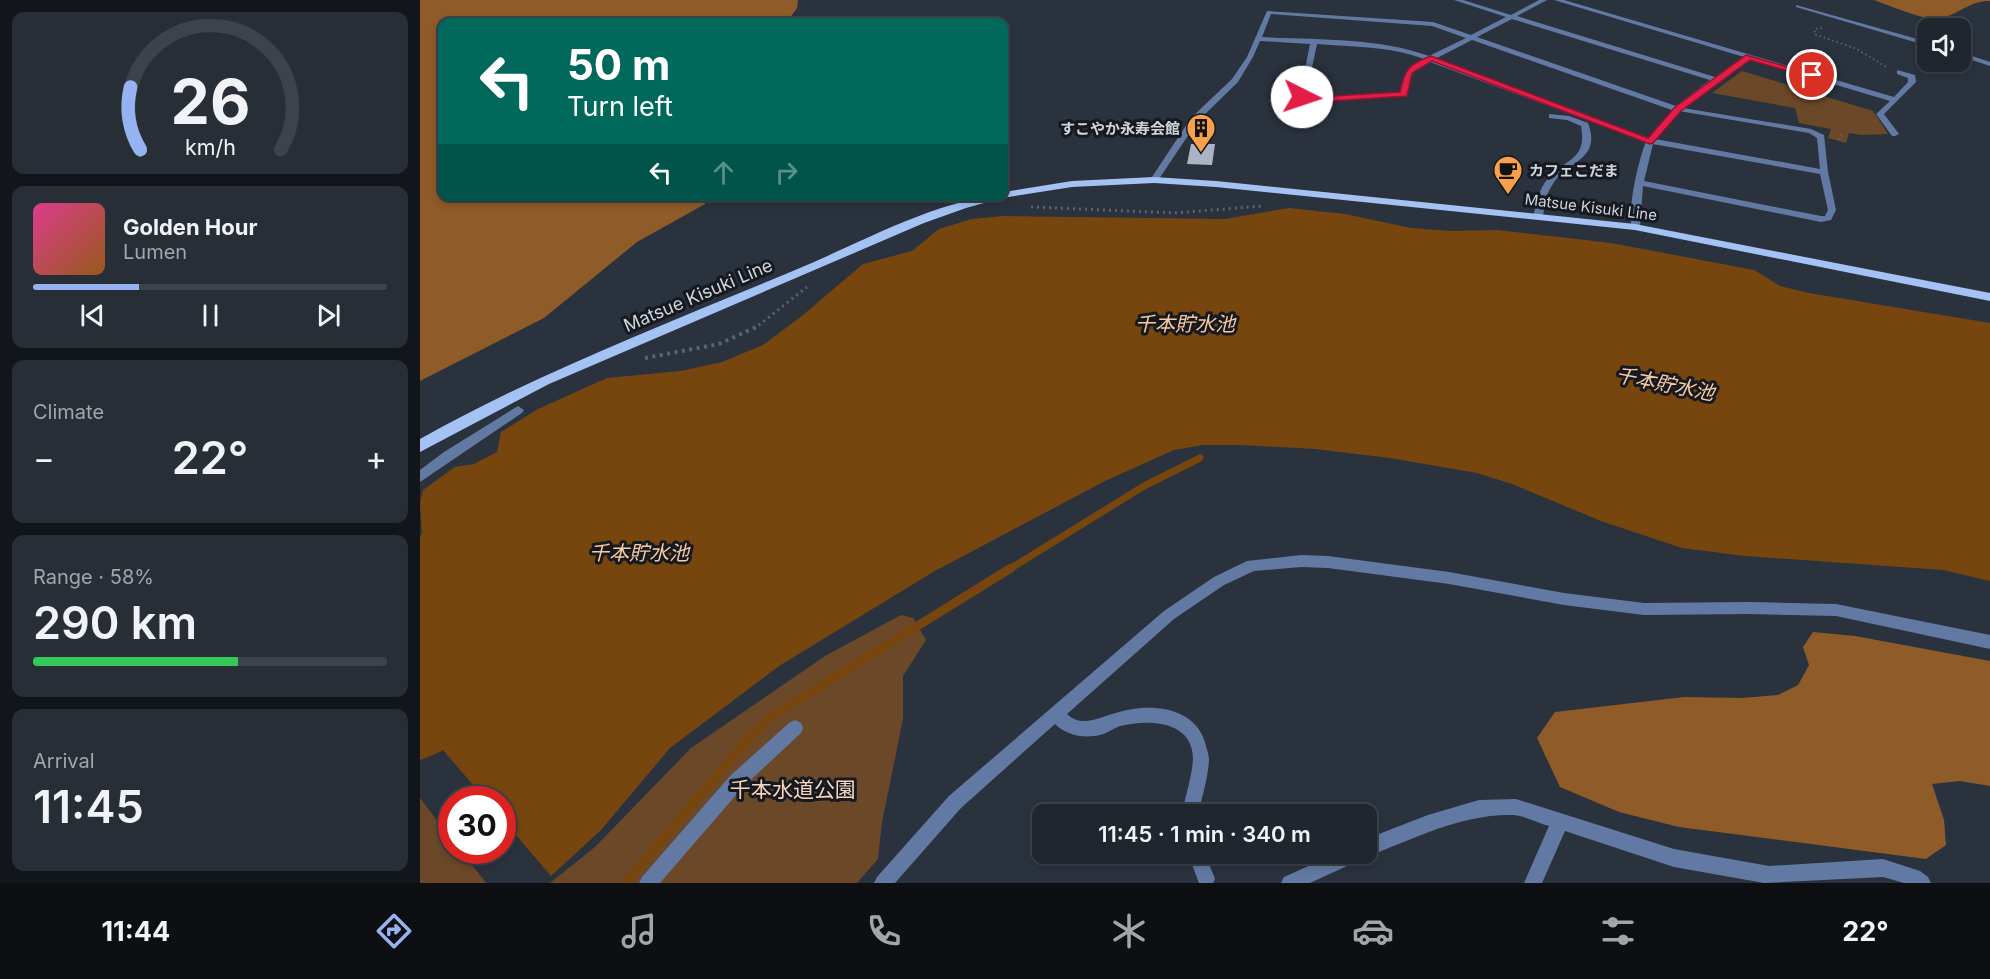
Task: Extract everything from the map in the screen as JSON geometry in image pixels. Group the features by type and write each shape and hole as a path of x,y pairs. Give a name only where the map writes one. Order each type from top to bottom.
{"main road":[{"name":"Matsue Kisuki Line","path":"1008,194 1072,184 1154,180 1216,184 1538,216 1635,227 1990,297"},
{"name":"Matsue Kisuki Line","path":"420,446 478,413 607,354 920,221 980,201"}],"street":[{"path":"1457,0 1716,80"},
{"path":"1314,42 1302,97 1316,100 1404,94 1408,73 1412,68 1544,0"},
{"path":"1557,0 1895,100"},
{"path":"1798,6 1917,41"},
{"path":"1154,180 1194,120 1235,80 1259,39 1270,9 1424,22 1678,109 1818,134 1821,137 1824,172 1832,210 1828,218 1821,219 1640,183"},
{"path":"1259,39 1378,46 1408,51 1650,141 1824,172"},
{"path":"1635,227 1640,183 1650,141 1678,109 1749,57"},
{"path":"1971,58 1990,64"},
{"path":"1895,135 1880,114 1912,82 1912,77 1900,72"},
{"path":"1538,216 1551,179 1576,161 1587,148 1588,141 1585,125 1581,122 1552,116"},
{"path":"420,477 448,455 518,410"},
{"path":"883,883 955,802 1169,615 1238,570 1252,565 1275,562 1328,562 1449,578 1564,599 1644,609 1836,610 1990,642"},
{"path":"1056,714 1068,726 1095,729 1119,719 1140,716 1163,716 1183,722 1196,739 1201,758 1192,804"},
{"path":"648,883 736,782 795,728"},
{"path":"1377,844 1479,808 1516,807 1674,858 1769,875 1883,868 1914,877 1922,883"},
{"path":"1533,883 1560,822"},
{"path":"1201,864 1208,882"},
{"path":"1290,883 1332,864"}],"path":[{"path":"1825,28 1815,29 1814,34 1857,49 1882,65 1900,72"},
{"path":"1839,140 1842,132"},
{"path":"1026,207 1174,213 1268,205"},
{"path":"639,358 712,345 745,333 781,310 814,282"}],"green space":[{"path":"1742,71 1873,111 1888,134 1849,133 1846,143 1828,138 1831,129 1799,123 1795,108 1712,93"},
{"name":"千本水道公園","path":"901,615 913,618 926,640 903,676 903,719 882,822 878,859 857,883 550,883 595,847 691,748 825,656"},
{"path":"420,798 438,822 438,864 471,864 486,883 420,883"}],"shaded area":[{"path":"420,0 798,0 797,8 790,18 438,18 438,201 706,201 705,204 637,242 544,318 420,381"},
{"path":"1874,0 1990,0 1976,3 1944,18 1915,15"},
{"path":"1813,632 1855,636 1990,661 1990,786 1960,781 1932,784 1944,820 1946,845 1926,859 1679,827 1619,812 1560,787 1537,738 1555,712 1684,697 1742,698 1778,695 1798,685 1809,665 1803,647"}],"water":[{"name":"千本貯水池","path":"1289,208 1345,214 1411,228 1452,231 1497,230 1611,243 1754,270 1780,286 1809,293 1990,323 1990,581 1943,570 1745,556 1682,548 1601,521 1512,484 1477,473 1390,458 1316,449 1203,445 1174,450 1105,481 933,572 779,666 670,748 601,830 551,876 516,835 516,786 474,786 420,723 420,537 422,533 420,503 423,490 455,467 474,464 497,452 501,432 538,409 607,378 681,371 722,362 763,345 803,315 863,264 912,251 939,229 972,219 1004,216 1225,219"}],"building":[{"name":"すこやか永寿会館","path":"1191,144 1215,144 1212,165 1187,164"}],"waterway":[{"path":"1008,570 1144,486 1200,458"},
{"path":"625,883 749,738 769,718 1011,568"},
{"path":"420,733 472,697"}],"place":[{"name":"すこやか永寿会館","path":"1201,154"},
{"name":"カフェこだま","path":"1508,196"}],"route":[{"path":"1302,97 1316,100 1404,94 1408,73 1412,68 1431,58 1650,141 1678,109 1749,57 1812,75"}]}
